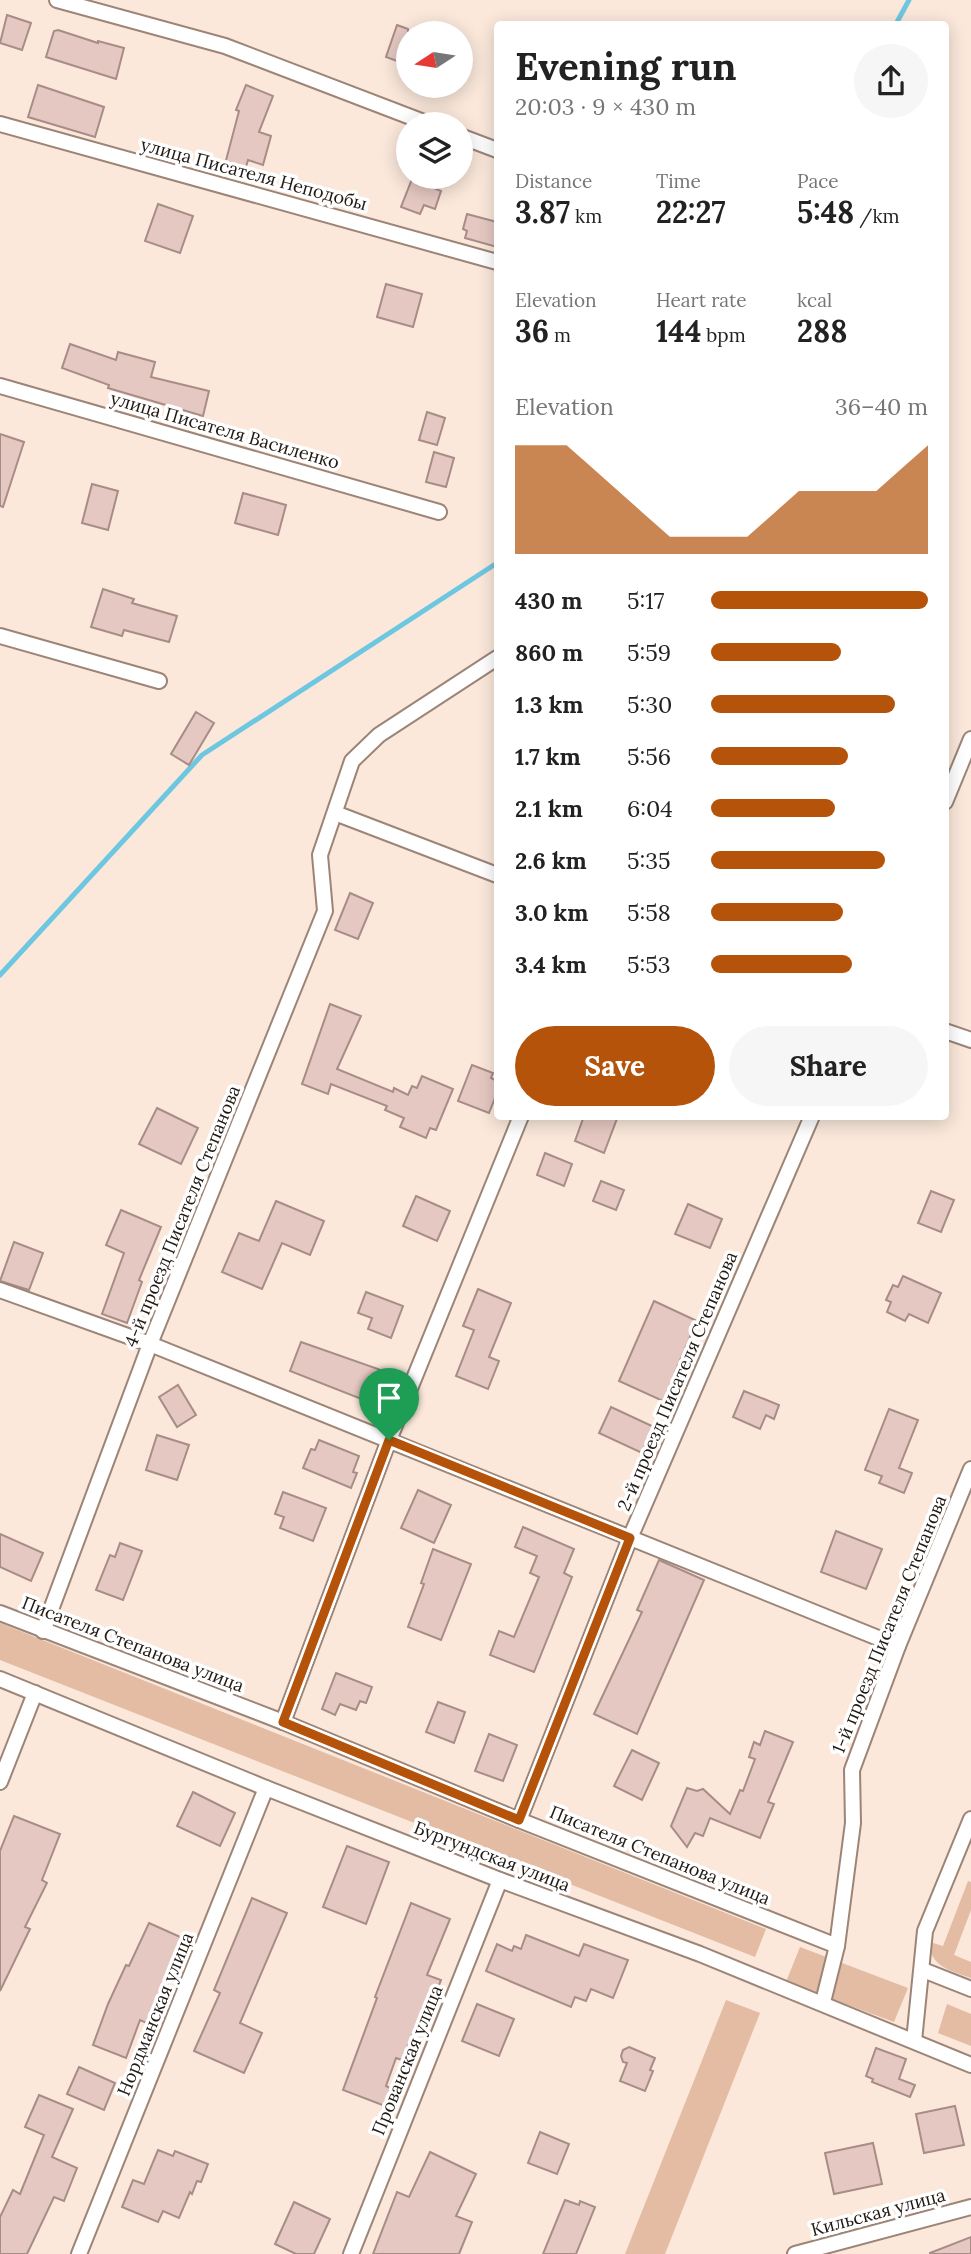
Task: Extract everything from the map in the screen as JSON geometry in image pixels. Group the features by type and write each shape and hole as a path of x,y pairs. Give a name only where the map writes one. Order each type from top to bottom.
{"street":[{"path":"57,0 225,46 398,112"},
{"name":"улица Писателя Неподобы","path":"0,124 494,260"},
{"path":"473,141 494,149"},
{"name":"улица Писателя Василенко","path":"0,386 439,512"},
{"path":"0,636 159,681"},
{"name":"4-й проезд Писателя Степанова","path":"43,1631 150,1344 325,911 320,855 352,761 379,735 494,660"},
{"path":"949,792 971,740"},
{"path":"335,813 494,874"},
{"path":"949,1032 971,1040"},
{"path":"283,1722 389,1440 519,1120"},
{"name":"2-й проезд Писателя Степанова","path":"519,1820 630,1538 811,1120"},
{"path":"0,1290 150,1344 898,1646"},
{"name":"1-й проезд Писателя Степанова","path":"823,2002 837,1946 853,1823 852,1770 898,1646 971,1469"},
{"name":"Писателя Степанова улица","path":"0,1613 283,1722 519,1820 837,1946"},
{"name":"Бургундская улица","path":"0,1679 500,1881 823,2002 971,2065"},
{"path":"0,1782 35,1693"},
{"name":"Нордманская улица","path":"79,2254 266,1788"},
{"path":"914,2041 925,1931 968,1835 971,1819"},
{"name":"Прованская улица","path":"351,2254 500,1881"},
{"path":"923,1970 971,1989"},
{"name":"Кильская улица","path":"795,2254 971,2207"}],"shaded area":[{"path":"0,1623 766,1929 755,1957 0,1660"},
{"path":"968,1881 971,1882 971,1910 954,1955 971,1962 971,1978 938,1963 933,1957 930,1942 943,1946"},
{"path":"800,1947 908,1988 894,2022 786,1982"},
{"path":"726,2000 760,2013 665,2254 625,2254"},
{"path":"947,2004 971,2014 971,2046 938,2033"}],"building":[{"path":"7,15 31,23 22,50 0,43"},
{"path":"396,28 396,61 386,57"},
{"path":"54,31 124,48 116,79 46,57"},
{"path":"38,85 104,107 95,137 28,117"},
{"path":"246,85 273,96 259,132 271,136 263,165 248,160 244,174 224,168 239,111 236,110"},
{"path":"408,189 441,191 435,209 424,205 420,214 401,207"},
{"path":"158,204 193,216 180,253 145,241"},
{"path":"467,214 494,221 494,246 465,238 467,231 463,229"},
{"path":"386,284 422,294 413,327 377,317"},
{"path":"70,344 116,360 118,352 155,362 151,377 209,391 203,416 108,388 109,385 62,368"},
{"path":"427,412 445,418 437,445 419,440"},
{"path":"0,434 24,442 3,507 0,506"},
{"path":"434,452 454,458 446,487 426,482"},
{"path":"92,484 118,491 108,530 82,523"},
{"path":"243,493 286,505 278,535 235,523"},
{"path":"103,589 134,599 132,603 177,616 169,642 124,630 122,636 91,627"},
{"path":"196,712 214,723 189,765 171,754"},
{"path":"350,893 373,903 358,939 335,930"},
{"path":"330,1004 361,1016 337,1069 393,1092 394,1088 408,1095 412,1086 417,1088 422,1076 453,1089 436,1130 430,1128 426,1138 400,1127 404,1118 385,1110 387,1106 331,1084 328,1094 302,1084"},
{"path":"472,1065 493,1073 491,1078 494,1080 494,1100 489,1113 458,1101"},
{"path":"157,1108 198,1128 181,1164 139,1144"},
{"path":"583,1120 616,1120 604,1153 575,1141"},
{"path":"545,1153 572,1164 564,1186 537,1175"},
{"path":"601,1181 624,1190 616,1210 593,1201"},
{"path":"931,1191 954,1200 941,1232 918,1223"},
{"path":"416,1196 450,1211 437,1241 403,1226"},
{"path":"276,1201 324,1221 310,1255 282,1243 262,1289 222,1272 239,1233 259,1241"},
{"path":"688,1204 722,1219 710,1248 675,1234"},
{"path":"121,1210 161,1227 139,1280 142,1282 127,1323 102,1314 124,1253 106,1245"},
{"path":"14,1242 43,1253 29,1290 0,1281"},
{"path":"903,1276 941,1293 928,1323 909,1314 905,1321 887,1312 891,1302 886,1300 893,1285 898,1287"},
{"path":"478,1289 511,1303 489,1357 499,1361 488,1389 456,1376 474,1330 463,1326"},
{"path":"366,1292 403,1306 391,1338 368,1329 372,1318 358,1313"},
{"path":"654,1301 697,1321 665,1402 619,1381"},
{"path":"301,1342 381,1370 369,1402 290,1371"},
{"path":"178,1385 196,1415 177,1427 159,1397"},
{"path":"744,1391 779,1405 774,1419 766,1415 760,1429 733,1417"},
{"path":"611,1407 654,1427 642,1453 599,1433"},
{"path":"889,1409 918,1420 899,1468 912,1473 904,1493 879,1483 882,1476 865,1470"},
{"path":"157,1435 189,1445 177,1480 146,1470"},
{"path":"319,1440 359,1456 353,1472 357,1473 351,1488 303,1468 311,1449 315,1450"},
{"path":"418,1490 451,1505 434,1543 401,1528"},
{"path":"283,1492 326,1508 313,1541 280,1528 284,1517 275,1514"},
{"path":"523,1527 574,1549 564,1573 572,1577 534,1672 490,1655 499,1631 514,1637 539,1577 530,1573 537,1556 515,1547"},
{"path":"836,1531 882,1549 866,1589 821,1572"},
{"path":"0,1534 43,1553 31,1581 0,1567"},
{"path":"120,1543 142,1551 123,1600 96,1590 110,1555 115,1557"},
{"path":"433,1549 471,1564 441,1640 408,1627 424,1584 421,1583"},
{"path":"659,1560 704,1580 637,1734 594,1714 642,1612 637,1610"},
{"path":"336,1673 372,1687 366,1703 360,1701 356,1710 340,1704 335,1715 322,1709"},
{"path":"438,1702 465,1712 454,1743 426,1732"},
{"path":"765,1731 793,1742 768,1802 774,1804 760,1838 710,1818 703,1836 695,1833 687,1847 671,1826 687,1788 697,1791 703,1789 730,1814 740,1790 743,1791 755,1759 749,1757 754,1742 760,1745"},
{"path":"489,1734 517,1745 503,1781 475,1771"},
{"path":"632,1750 659,1763 642,1800 614,1786"},
{"path":"193,1792 235,1813 220,1846 177,1826"},
{"path":"14,1816 60,1834 42,1880 47,1883 25,1927 30,1929 0,1991 0,1851"},
{"path":"347,1846 389,1862 366,1924 323,1907"},
{"path":"252,1898 287,1913 240,2023 262,2033 244,2073 194,2051 220,1993 214,1990"},
{"path":"411,1903 450,1919 427,1975 441,1980 426,2018 420,2015 402,2060 396,2058 386,2086 392,2089 385,2106 343,2090"},
{"path":"149,1923 187,1940 149,2024 140,2020 126,2058 93,2045 108,2004"},
{"path":"526,1935 579,1956 584,1944 628,1960 613,1998 591,1989 586,2001 575,1997 571,2007 486,1971 497,1944 512,1951 514,1946 521,1949"},
{"path":"477,2004 514,2019 499,2056 462,2041"},
{"path":"629,2047 655,2058 645,2091 620,2081 627,2063 623,2062 621,2056 623,2050"},
{"path":"876,2048 906,2059 899,2079 915,2085 910,2097 872,2082 873,2079 866,2076"},
{"path":"79,2067 115,2083 104,2110 67,2094"},
{"path":"39,2095 73,2109 52,2157 77,2168 64,2201 54,2197 27,2254 0,2254 0,2217 13,2190 20,2194 44,2135 25,2127"},
{"path":"955,2106 964,2145 924,2153 916,2114"},
{"path":"540,2132 569,2144 557,2174 528,2163"},
{"path":"873,2143 882,2184 834,2194 825,2153"},
{"path":"158,2150 173,2156 175,2151 208,2164 201,2182 197,2181 192,2194 190,2192 179,2218 163,2211 158,2222 122,2207 133,2180 144,2184"},
{"path":"430,2152 476,2174 456,2216 472,2222 459,2254 373,2254 397,2192 409,2197"},
{"path":"565,2200 579,2205 580,2201 595,2207 576,2254 543,2254"},
{"path":"294,2202 330,2219 314,2254 296,2254 275,2244"},
{"path":"971,2237 971,2254 930,2254 930,2253"}],"waterway":[{"path":"898,21 909,0"},
{"path":"0,975 202,755 494,565"}],"route":[{"path":"389,1440 630,1538 519,1820 283,1722 389,1440"}]}
